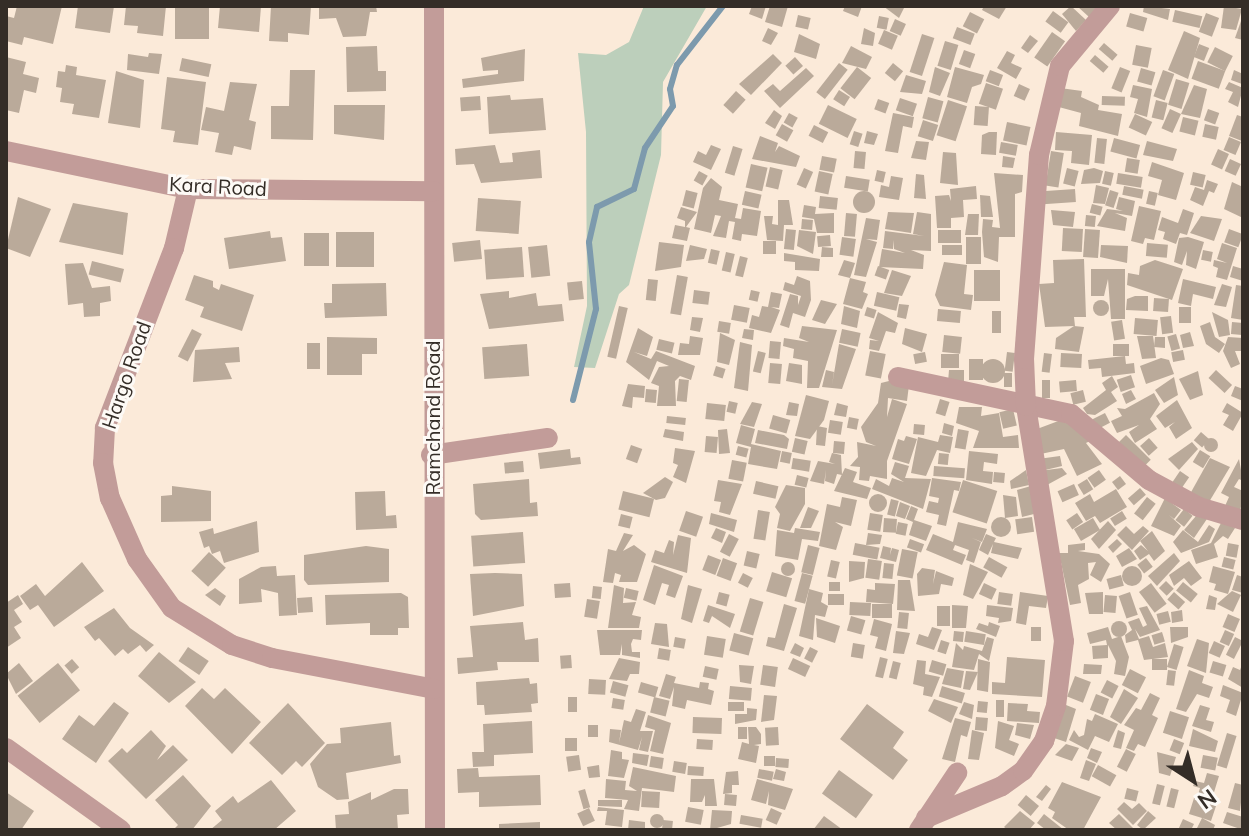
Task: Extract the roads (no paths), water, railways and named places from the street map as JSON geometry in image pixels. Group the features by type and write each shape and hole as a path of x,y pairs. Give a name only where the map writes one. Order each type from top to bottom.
{"street":[{"name":"Ramchand Road","path":"434,6 431,455 435,830"},
{"path":"923,824 1002,786 1023,771 1044,741 1056,706 1064,641 1026,406 1024,359 1045,115 1060,66 1110,6"},
{"name":"Kara Road","path":"6,151 188,189 434,191"},
{"name":"Hargo Road","path":"188,189 174,248 105,428 103,463 110,498 130,547 172,608 232,645 272,658 434,689"},
{"path":"898,377 936,381 960,392 1071,414 1173,495 1243,520"},
{"path":"431,455 548,438"},
{"path":"6,748 121,830"},
{"path":"923,824 957,773"}],"waterway":[{"path":"573,400 596,309 589,242 597,207 634,189 645,148 673,106 670,89 677,65 723,6"}]}
